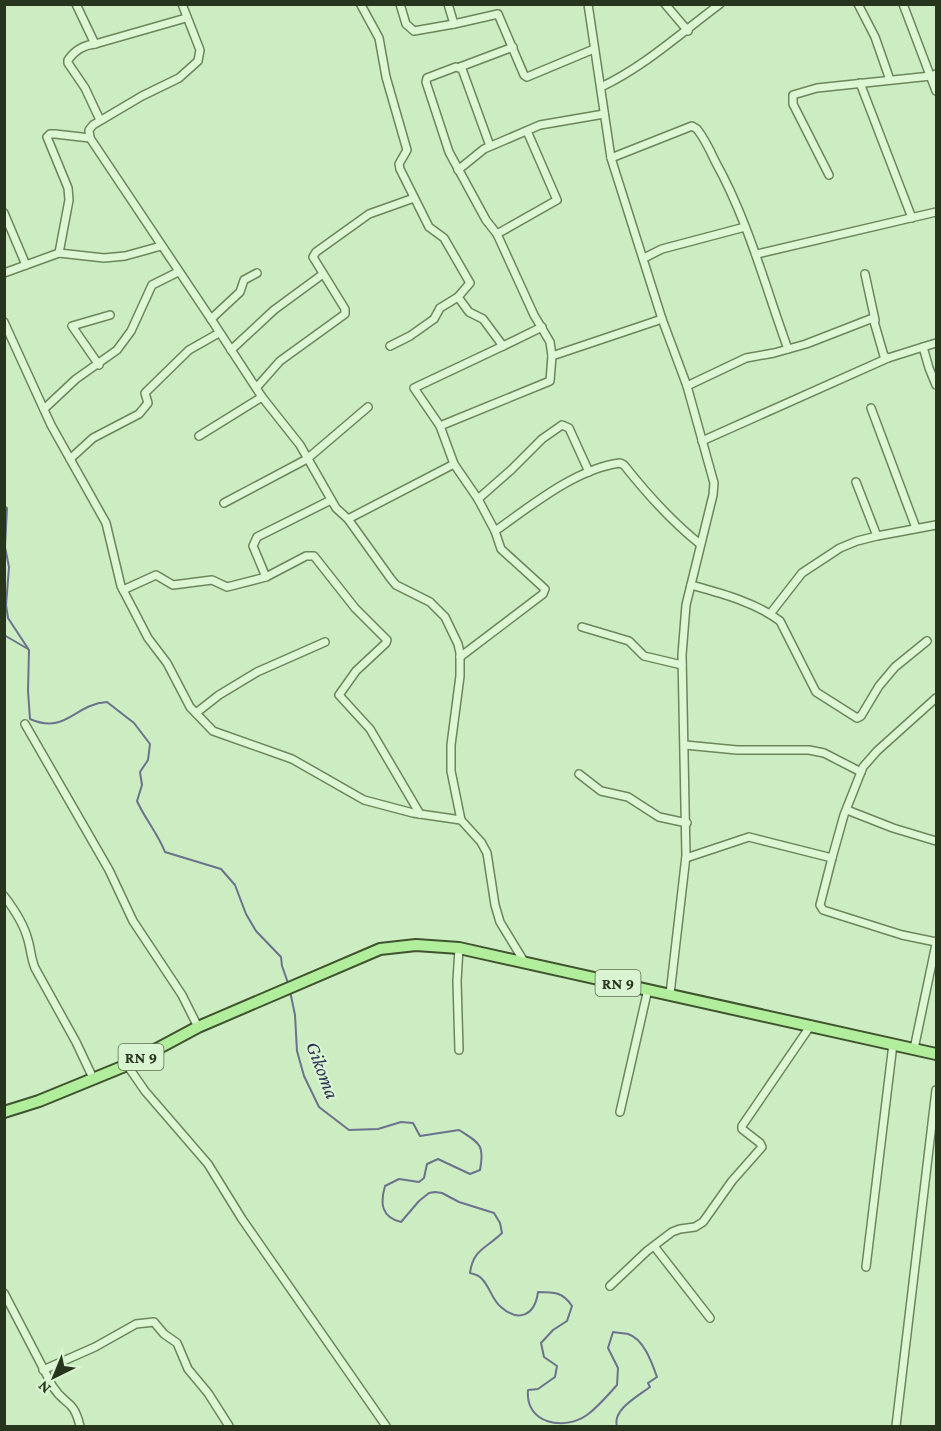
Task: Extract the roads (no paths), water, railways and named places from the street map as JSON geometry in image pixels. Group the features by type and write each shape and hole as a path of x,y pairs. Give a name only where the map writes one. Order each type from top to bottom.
{"main road":[{"name":"RN 9","path":"5,1111 39,1101 127,1065 198,1027 380,949 416,945 459,948 936,1054"}],"street":[{"path":"76,4 95,44"},
{"path":"182,4 200,50 198,61 179,78 100,120 89,130 90,138 262,397 300,445 330,500 348,519 396,585 430,602 445,617 458,644 460,657 460,676 451,745 451,771 461,820 481,842 487,853 500,922 525,963"},
{"path":"400,4 406,24 414,30 498,14 524,75 527,77 594,49"},
{"path":"448,4 454,24"},
{"path":"588,4 611,158 662,319 687,386 714,483 686,605 682,665 686,858 670,994"},
{"path":"665,4 688,31"},
{"path":"601,87 623,76 688,31 720,4"},
{"path":"858,4 875,37 890,80"},
{"path":"903,4 934,75 936,91"},
{"path":"361,5 381,46 386,77 407,150 399,164 400,169 429,227 444,238 470,285 458,297 440,308 434,320 390,346"},
{"path":"100,120 85,88 68,60 78,49 86,45 186,18"},
{"path":"440,426 550,381 552,356 550,342 534,315 498,234 486,219 458,170 445,142 426,82 430,75 460,67 513,47"},
{"path":"460,67 465,73 490,146"},
{"path":"829,175 794,104 793,95 818,88 934,75"},
{"path":"860,83 912,218"},
{"path":"458,170 490,146 527,130 550,123 604,114"},
{"path":"611,158 692,126 697,129 733,192 757,254 769,298 788,349"},
{"path":"498,234 557,200 527,130"},
{"path":"59,253 69,200 68,188 47,137 55,134 90,138"},
{"path":"257,387 280,361 345,314 345,309 313,256 316,252 369,214 414,198"},
{"path":"757,254 936,212"},
{"path":"4,213 26,265"},
{"path":"644,258 662,249 745,227"},
{"path":"4,273 59,253 104,258 125,256 161,246"},
{"path":"44,409 76,379 99,365 124,342 152,285 178,272"},
{"path":"211,319 240,292 244,280 257,273"},
{"path":"231,350 274,310 323,274"},
{"path":"865,274 882,353 888,358"},
{"path":"458,297 469,312 483,319 503,346"},
{"path":"99,365 72,326 110,315"},
{"path":"687,386 746,358 788,349 871,318 875,320"},
{"path":"552,356 662,319"},
{"path":"4,322 44,409 106,523 116,572 123,590 148,638 167,663 185,699 196,713 213,731 292,759 364,800 420,814 461,820"},
{"path":"460,657 545,591 542,584 501,549 495,531 478,499 454,464 440,426 414,388 542,327"},
{"path":"70,459 93,438 139,414 148,403 145,393 189,350 219,333"},
{"path":"702,441 888,358 936,343"},
{"path":"923,346 928,368 936,385"},
{"path":"199,436 262,397"},
{"path":"224,503 307,459 368,407"},
{"path":"871,408 916,528"},
{"path":"478,499 542,439 562,425 569,428 590,472"},
{"path":"495,531 539,501 590,472 616,463 623,464 675,524 700,544"},
{"path":"348,519 454,464"},
{"path":"856,482 877,536"},
{"path":"266,577 253,546 255,540 330,500"},
{"path":"770,614 807,568 850,544 877,536 936,525"},
{"path":"123,590 156,575 173,585 212,580 227,587 266,577 306,556 314,556 355,608 387,639 386,643 356,671 339,694 370,729 420,814"},
{"path":"691,585 723,594 770,614 784,626 816,692 857,718 861,716 879,686 895,667 927,641"},
{"path":"582,627 629,641 644,656 682,665"},
{"path":"196,713 219,695 257,672 325,642"},
{"path":"914,1049 936,943 902,935 823,910 820,905 832,858 861,772 878,751 936,698"},
{"path":"25,724 109,870 133,921 182,995 198,1027"},
{"path":"685,745 737,750 771,748 819,751 861,772"},
{"path":"579,774 601,791 628,797 659,817 687,823"},
{"path":"847,810 893,828 936,841"},
{"path":"686,858 749,837 832,858"},
{"path":"4,896 28,936 31,960 93,1078"},
{"path":"459,948 457,981 459,1050"},
{"path":"620,1113 648,989"},
{"path":"610,1286 654,1246 676,1230 700,1225 732,1181 762,1147 742,1129 742,1126 811,1025"},
{"path":"866,1267 893,1044"},
{"path":"127,1065 146,1092 208,1164 236,1211 386,1426"},
{"path":"896,1426 936,1090"},
{"path":"654,1246 710,1318"},
{"path":"4,1293 56,1393 73,1406 80,1426"},
{"path":"43,1370 95,1347 136,1324 154,1322 164,1334 177,1343 188,1369 208,1393 229,1426"}],"waterway":[{"name":"Gikoma","path":"4,506 7,508 5,547 9,567 6,605 8,618 29,650 30,719 42,723 53,723 96,704 107,702 134,723 150,744 148,760 140,772 142,785 137,801 165,852 221,869 235,885 246,914 256,931 281,957 288,983"},
{"path":"4,635 28,649"},
{"name":"Gikoma","path":"290,991 295,1015 297,1051 304,1076 319,1107 349,1130 378,1129 401,1122 413,1123 420,1136 459,1130 479,1145 482,1155 480,1170 470,1174 438,1159 427,1164 424,1178 419,1182 399,1179 385,1186 383,1204 389,1217 401,1222 419,1201 429,1193 435,1192 494,1213 500,1223 502,1233 477,1254 470,1273 481,1278 498,1304 514,1315 530,1311 538,1292 558,1294 572,1306 567,1321 553,1330 541,1343 544,1357 557,1366 555,1377 538,1389 528,1390 529,1401 539,1417 557,1423 578,1420 599,1405 617,1385 618,1368 608,1348 613,1332 628,1334 643,1346 657,1377 648,1383 650,1387 622,1409 616,1420 617,1426"}]}
